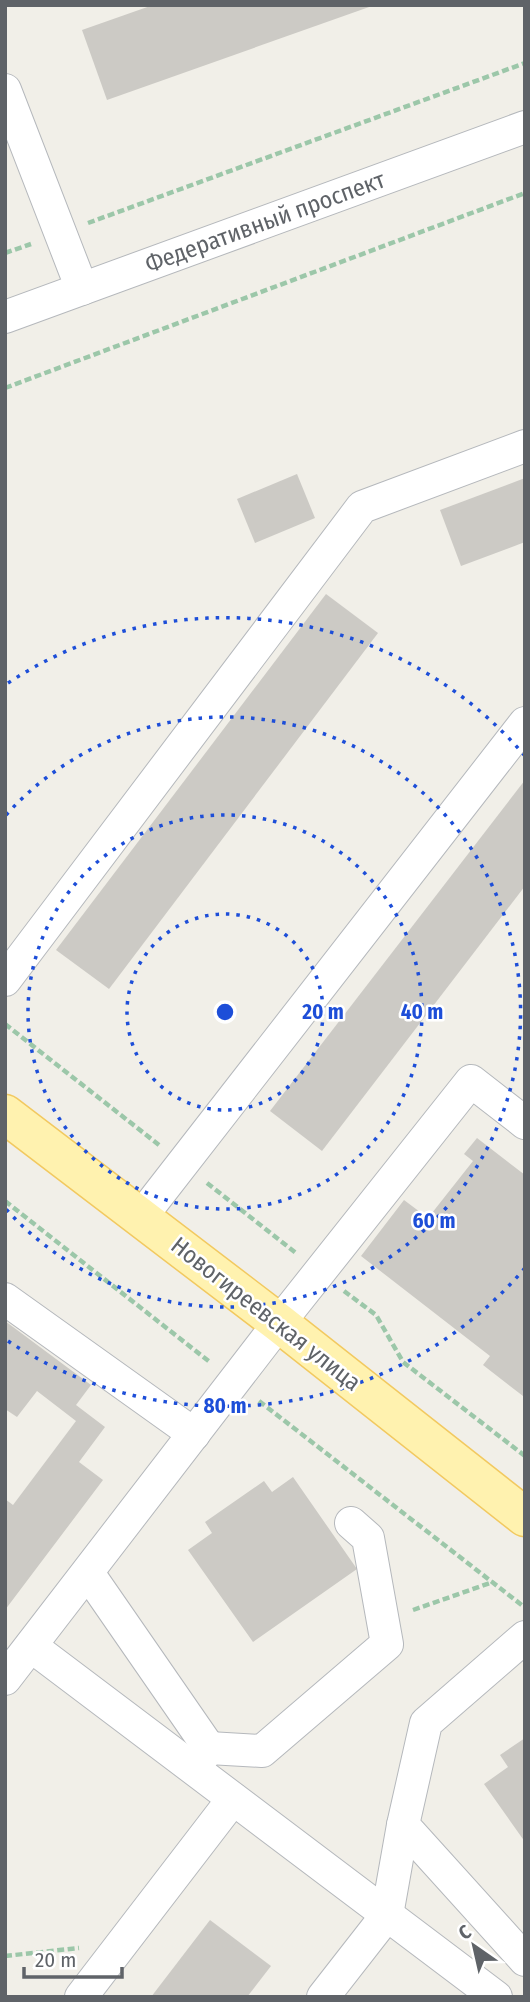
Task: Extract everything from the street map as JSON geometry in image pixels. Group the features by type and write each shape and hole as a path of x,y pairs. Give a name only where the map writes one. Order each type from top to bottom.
{"main road":[{"name":"Новогиреевская улица","path":"8,1121 141,1217 525,1517"}],"street":[{"path":"5,90 82,289"},
{"name":"Федеративный проспект","path":"5,317 525,127"},
{"path":"5,980 362,507 525,446"},
{"path":"141,1217 525,723"},
{"path":"5,1679 279,1323 471,1081 525,1123"},
{"path":"5,1299 194,1434"},
{"path":"31,1646 201,1758 262,1751 387,1644 368,1538 351,1523"},
{"path":"88,1573 201,1758 233,1799 496,1997"},
{"path":"323,1997 387,1915 426,1723 525,1637"},
{"path":"81,1997 233,1799"},
{"path":"404,1825 525,1960"}],"path":[{"path":"5,253 525,63"},
{"path":"5,388 525,193"},
{"path":"5,1024 376,1315 403,1362 525,1456"},
{"path":"5,1201 525,1606"},
{"path":"383,1621 493,1582"},
{"path":"5,1956 122,1944"}],"building":[{"path":"153,5 372,6 107,100 82,30"},
{"path":"297,474 315,518 255,543 237,499"},
{"path":"525,478 525,542 461,566 440,510"},
{"path":"326,594 378,633 109,989 56,950"},
{"path":"525,780 525,886 322,1151 270,1111"},
{"path":"477,1138 525,1175 523,1396 483,1365 490,1356 361,1256 404,1200 428,1218 473,1161 464,1154"},
{"path":"5,1321 91,1385 76,1405 105,1427 79,1462 103,1480 5,1610 5,1499 13,1505 76,1421 37,1391 17,1417 5,1409"},
{"path":"293,1477 357,1569 253,1642 188,1550 212,1533 205,1522 264,1481 272,1492"},
{"path":"525,1738 525,1842 484,1784 508,1767 500,1755"},
{"path":"210,1920 271,1966 247,1997 151,1997"}]}
